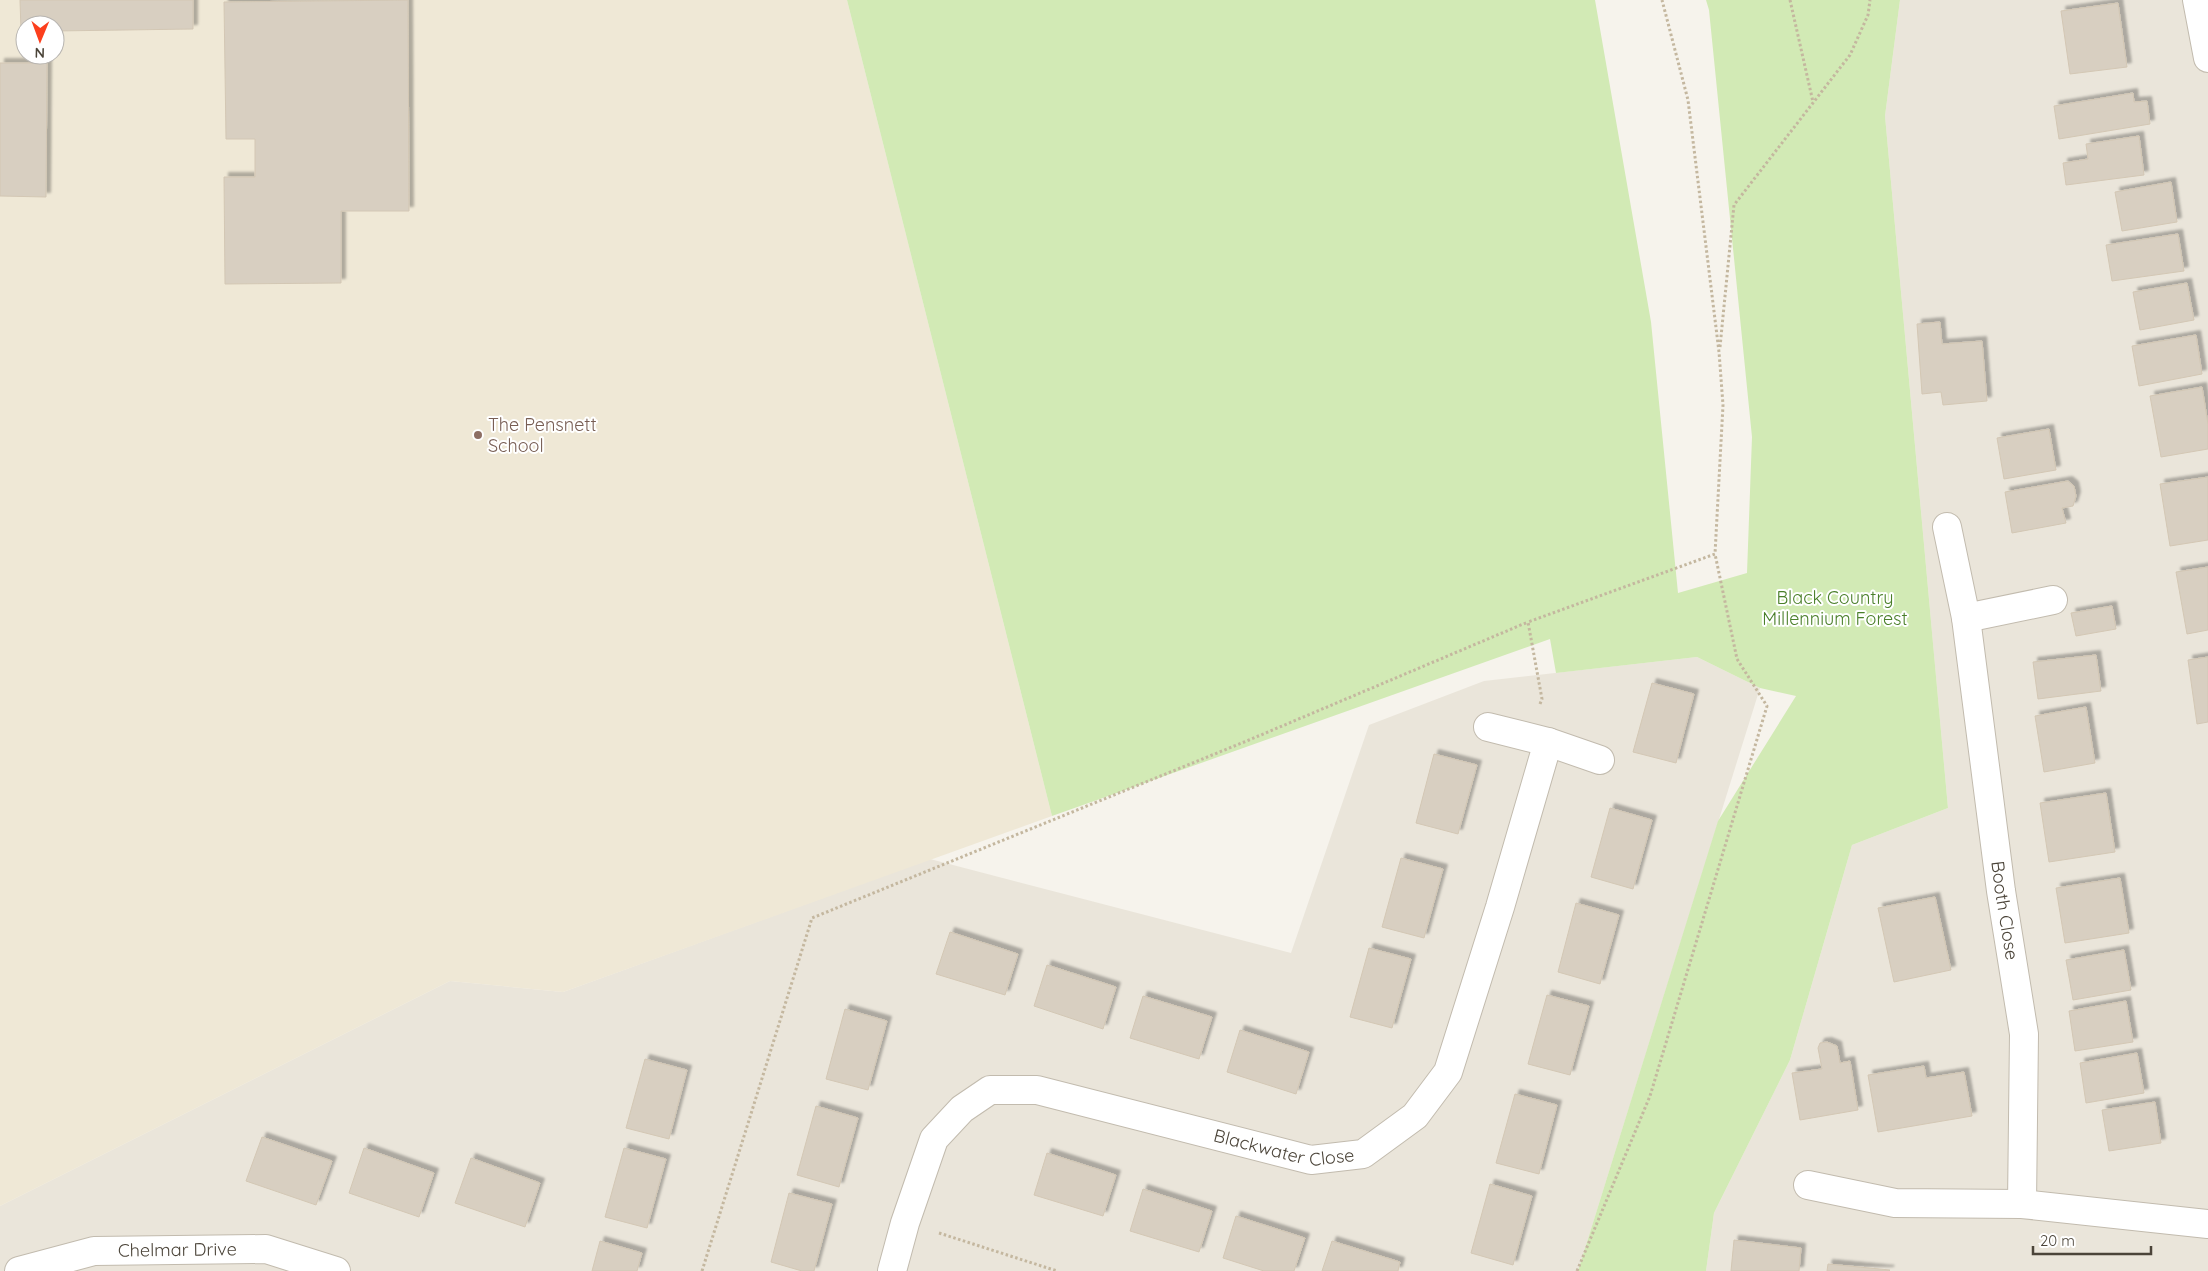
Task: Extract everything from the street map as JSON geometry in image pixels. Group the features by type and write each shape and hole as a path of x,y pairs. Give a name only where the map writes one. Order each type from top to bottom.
{"street":[{"path":"2197,0 2208,58"},
{"name":"Booth Close","path":"1947,527 1966,618 2001,891 2024,1034 2022,1204"},
{"path":"1966,618 2053,600"},
{"path":"1488,727 1538,740 1600,760"},
{"name":"Blackwater Close","path":"892,1271 905,1223 934,1139 962,1109 990,1090 1037,1090 1311,1160 1363,1154 1415,1116 1448,1072 1500,907 1538,740"},
{"path":"1808,1186 1896,1203 2022,1204 2208,1224"},
{"name":"Chelmar Drive","path":"19,1271 94,1251 266,1249 336,1271"}],"path":[{"path":"1577,1271 1650,1096 1767,706 1737,659 1715,554 1723,405 1719,352 1688,100 1662,0"},
{"path":"1790,0 1813,103"},
{"path":"1719,352 1734,205 1850,55 1868,15 1870,0"},
{"path":"702,1271 812,918 1249,740 1528,622 1715,554"},
{"path":"1528,622 1542,699 1538,740"},
{"path":"905,1223 1057,1271"}],"shaded area":[{"name":"The Pensnett School","path":"0,0 847,0 1052,816 563,992 450,981 0,1206"},
{"path":"1900,0 2208,0 2208,1271 1706,1271 1714,1213 1790,1060 1852,845 1948,808 1885,116"},
{"path":"1697,657 1760,688 1578,1271 0,1271 0,1206 450,981 563,992 930,859 1291,953 1369,725 1484,681"}],"green space":[{"name":"Black Country Millennium Forest","path":"847,0 1595,0 1651,322 1678,593 1747,573 1752,437 1709,10 1706,0 1900,0 1885,116 1948,808 1852,845 1790,1060 1714,1213 1706,1271 1578,1271 1718,821 1796,696 1760,688 1697,657 1556,673 1550,639 1052,816"}],"building":[{"path":"20,0 193,0 193,29 65,31 65,15 20,15"},
{"path":"408,0 409,211 341,211 341,283 225,284 224,177 255,177 255,139 226,139 224,2"},
{"path":"2118,3 2127,67 2070,74 2061,11"},
{"path":"0,63 47,65 46,197 0,196"},
{"path":"2133,93 2134,102 2147,101 2150,124 2059,139 2054,106"},
{"path":"2139,136 2144,175 2066,185 2063,163 2088,159 2086,144"},
{"path":"2171,182 2177,222 2122,231 2115,192"},
{"path":"2178,234 2184,271 2112,281 2106,245"},
{"path":"2187,283 2194,320 2140,330 2133,292"},
{"path":"1940,322 1942,344 1982,341 1987,401 1943,405 1941,392 1922,394 1917,324"},
{"path":"2196,335 2202,374 2139,386 2132,346"},
{"path":"2202,387 2208,424 2208,449 2161,457 2150,396"},
{"path":"2049,429 2056,470 2004,479 1997,438"},
{"path":"2208,477 2208,540 2170,546 2160,484"},
{"path":"2068,481 2074,486 2076,496 2073,506 2062,508 2066,523 2012,533 2005,492"},
{"path":"2208,567 2208,630 2187,634 2176,572"},
{"path":"2112,606 2116,629 2076,636 2071,613"},
{"path":"2096,655 2101,691 2038,699 2033,662"},
{"path":"2208,657 2208,722 2197,724 2188,660"},
{"path":"1652,683 1694,694 1676,763 1633,752"},
{"path":"2086,707 2095,763 2044,772 2035,716"},
{"path":"1434,754 1477,765 1458,834 1416,823"},
{"path":"2106,793 2115,852 2049,862 2040,803"},
{"path":"1610,808 1652,820 1633,889 1591,877"},
{"path":"1401,858 1443,869 1424,938 1382,927"},
{"path":"2120,878 2129,933 2065,943 2056,888"},
{"path":"1935,897 1951,970 1894,982 1878,908"},
{"path":"1576,903 1619,915 1600,984 1558,972"},
{"path":"950,932 1018,954 1005,995 936,974"},
{"path":"1369,948 1411,959 1392,1028 1350,1017"},
{"path":"2124,950 2131,990 2073,1000 2066,960"},
{"path":"1047,965 1116,987 1103,1029 1034,1006"},
{"path":"1547,995 1589,1006 1570,1075 1528,1064"},
{"path":"1143,996 1212,1017 1199,1059 1130,1038"},
{"path":"2126,1001 2133,1042 2075,1051 2069,1011"},
{"path":"845,1009 887,1021 868,1090 826,1079"},
{"path":"1240,1030 1309,1052 1296,1094 1227,1072"},
{"path":"1827,1042 1837,1046 1840,1063 1850,1061 1858,1110 1800,1120 1792,1073 1822,1069 1818,1048 1820,1043"},
{"path":"2137,1053 2144,1093 2086,1103 2080,1063"},
{"path":"645,1059 687,1070 669,1139 626,1128"},
{"path":"1924,1066 1926,1078 1964,1072 1972,1116 1878,1132 1868,1075"},
{"path":"1515,1094 1557,1105 1539,1174 1496,1163"},
{"path":"2155,1102 2161,1143 2109,1151 2102,1110"},
{"path":"816,1106 858,1118 839,1187 797,1175"},
{"path":"262,1137 332,1161 316,1205 246,1181"},
{"path":"364,1148 434,1173 419,1217 349,1193"},
{"path":"624,1148 666,1159 647,1228 605,1217"},
{"path":"1047,1153 1116,1175 1103,1216 1034,1195"},
{"path":"471,1158 540,1183 525,1227 455,1203"},
{"path":"1490,1184 1532,1196 1513,1265 1471,1253"},
{"path":"1143,1189 1212,1211 1199,1252 1130,1231"},
{"path":"789,1193 832,1204 814,1271 802,1271 771,1262"},
{"path":"1236,1216 1305,1238 1294,1271 1264,1271 1223,1258"},
{"path":"1734,1240 1801,1248 1799,1271 1731,1271"},
{"path":"600,1241 642,1253 637,1271 592,1271"},
{"path":"1332,1241 1400,1262 1398,1271 1322,1271"},
{"path":"1828,1264 1890,1270 1827,1271"}],"place":[{"name":"The Pensnett School","path":"478,435"}]}
